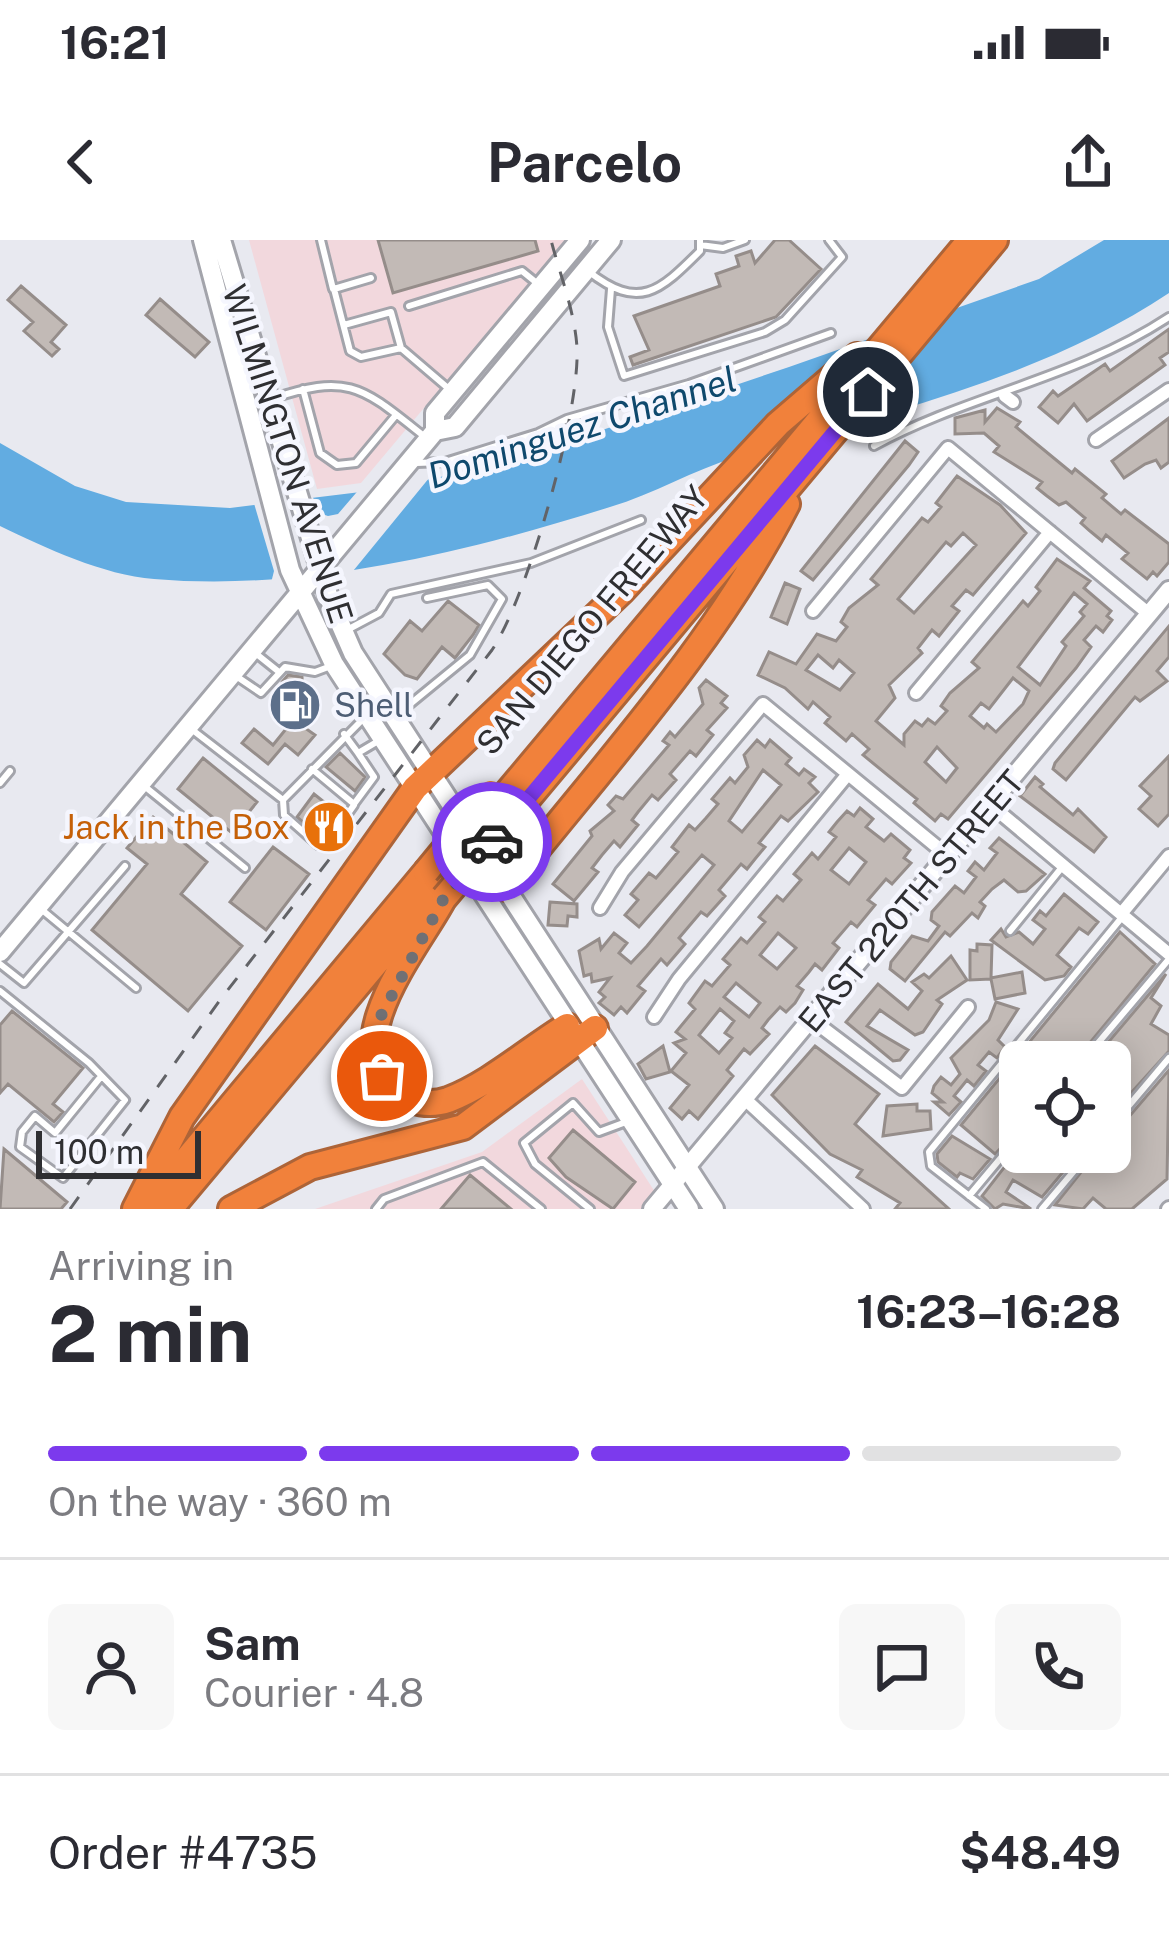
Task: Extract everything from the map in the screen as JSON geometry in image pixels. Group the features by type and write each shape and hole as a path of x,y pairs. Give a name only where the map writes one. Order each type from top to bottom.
{"highway":[{"name":"SAN DIEGO FREEWAY","path":"500,808 923,302 954,240"},
{"path":"923,302 970,240"},
{"path":"506,887 670,685 752,573 782,470 980,240"},
{"name":"SAN DIEGO FREEWAY","path":"145,1209 500,808 782,470 857,356 995,240"},
{"path":"135,1209 182,1117 423,779 582,632 778,424 857,356"},
{"name":"SAN DIEGO FREEWAY","path":"185,1209 435,885"},
{"path":"435,885 375,1027 374,1060 386,1083 417,1102 446,1100 580,1032"},
{"path":"160,1209 435,885"},
{"path":"170,1209 435,885"},
{"path":"231,1209 310,1167 463,1127 580,1032"}],"main road":[{"name":"WILMINGTON AVENUE","path":"203,240 298,597 382,738 423,779 506,887 629,1120 688,1209"},
{"name":"WILMINGTON AVENUE","path":"221,240 343,632 392,711 423,779 580,1032 689,1168 714,1209"},
{"path":"431,435 434,412 580,240"},
{"path":"0,952 431,435 455,427 611,240"},
{"path":"368,716 392,711"}],"street":[{"path":"1096,440 1169,390"},
{"path":"813,611 948,448 1150,614"},
{"path":"916,693 1050,532"},
{"name":"EAST 220TH STREET","path":"652,1209 1169,590"},
{"path":"600,908 622,872 763,704 947,856"},
{"path":"654,1017 679,979 848,774"},
{"path":"992,806 1169,957"},
{"path":"1122,915 1169,856"},
{"path":"811,1019 902,1088 968,1006"},
{"path":"746,1100 863,1209"}],"lane":[{"path":"321,240 350,351 362,357 401,348"},
{"path":"586,269 611,289 640,295 666,286 700,243 722,248 745,240"},
{"path":"611,289 608,327 624,376 765,332 785,320 842,256 829,240"},
{"path":"409,306 522,271 541,286"},
{"path":"334,290 371,278"},
{"path":"343,325 391,312 401,348 452,392"},
{"path":"874,446 918,422 1009,399 1106,355 1169,317"},
{"path":"400,472 538,433 567,419 670,390 831,333"},
{"path":"269,400 319,382 355,388 431,435"},
{"path":"302,388 320,453 337,466 356,463 396,415"},
{"path":"343,632 380,613 391,594 531,562 641,520"},
{"path":"392,711 470,655 502,599 488,585 427,598"},
{"path":"251,650 279,672"},
{"path":"232,673 261,693 279,672 294,664 315,672 334,664"},
{"path":"344,734 374,777 328,842 318,845 284,814 283,800 344,734 368,716"},
{"path":"188,726 283,800"},
{"path":"358,753 382,738"},
{"path":"311,769 354,804"},
{"path":"0,783 10,771"},
{"path":"140,783 244,868"},
{"path":"0,964 24,983 125,866"},
{"path":"1010,931 1063,866"},
{"path":"38,906 136,988"},
{"path":"986,1209 931,1166 928,1152 1122,915"},
{"path":"1099,1041 1169,957"},
{"path":"0,991 89,1063 99,1079 125,1100 63,1178 20,1147 22,1132 35,1116 55,1133 99,1079"},
{"path":"1131,1103 1169,1058"},
{"path":"590,1209 536,1164 524,1143 573,1103 599,1132 629,1120"},
{"path":"969,1196 999,1160"},
{"path":"376,1209 384,1199 483,1162 541,1209"},
{"path":"1042,1209 1072,1173"}],"shaded area":[{"path":"249,240 565,240 361,483 317,489"},
{"path":"582,1079 655,1192 641,1209 315,1209 482,1152"}],"water":[{"name":"Dominguez Channel","path":"1104,240 1169,240 1169,293 1120,323 1015,371 737,457 626,502 500,539 327,574 211,581 115,572 0,526 0,443 75,486 126,502 230,508 377,490 498,465 789,367 1039,279"}],"pier":[{"path":"434,472 349,576 271,583 274,571 253,500 312,495 319,513 328,516 338,514 362,486"}],"building":[{"path":"378,240 535,240 538,251 393,293"},
{"path":"775,240 789,240 821,269 776,317 633,365 630,357 649,350 634,316 720,286 716,274 739,266 736,256 751,251 755,263"},
{"path":"21,286 66,325 51,342 59,349 52,356 24,331 33,322 8,300"},
{"path":"160,299 209,342 195,357 146,315"},
{"path":"1169,329 1169,352 1160,358 1165,365 1087,421 1074,404 1058,423 1039,407 1053,391 1058,396 1105,364 1110,371"},
{"path":"997,408 1020,422 1016,427 1072,473 1075,469 1106,494 1102,498 1121,514 1125,510 1169,544 1169,562 1157,576 1153,572 1147,579 1122,559 1128,553 1106,535 1102,541 1066,502 1059,505 1037,488 1042,482 994,452 999,446 984,433 955,434 955,418 985,410 985,422"},
{"path":"1169,418 1169,462 1161,468 1156,460 1124,478 1112,461"},
{"path":"905,441 918,452 813,580 801,571"},
{"path":"957,476 1000,505 1026,533 973,595 966,590 952,606 959,611 939,636 932,630 918,648 922,653 889,685 895,698 876,721 904,745 904,734 915,721 922,726 928,719 935,724 947,711 941,706 950,693 979,668 972,662 1023,601 1028,606 1057,559 1090,581 1084,588 1111,611 1107,616 1112,620 1103,632 1096,626 1084,640 1091,647 1076,668 948,819 941,814 935,821 914,803 917,799 863,755 869,749 852,734 846,741 825,723 830,717 813,702 808,709 785,688 758,675 769,652 796,664 817,634 836,641 847,627 841,622 849,608 878,585 871,579 922,518 928,522 941,507 936,503","holes":["963,533 976,545 914,613 898,599 946,542 951,546","1074,593 1087,604 1040,685 1018,667","818,655 833,668 839,660 854,673 840,690 806,670","1013,678 1029,691 996,732 970,716 981,703 989,709","937,747 957,768 946,782 925,762"]},
{"path":"785,583 800,589 787,624 771,617"},
{"path":"448,601 479,625 455,658 442,647 417,679 405,675 384,654 410,621 422,631"},
{"path":"1169,626 1169,657 1157,671 1167,681 1140,701 1135,697 1066,780 1053,769 1055,763"},
{"path":"288,675 302,677 305,728 315,735 298,755 285,744 268,764 242,743 254,729 273,745 286,729 282,682"},
{"path":"706,680 727,696 721,703 727,708 707,730 713,735 696,756 690,751 670,774 676,780 658,800 652,795 632,820 638,825 620,847 614,841 602,855 592,868 598,872 574,901 553,884 592,836 590,831 614,811 608,805 616,796 623,799 669,745 663,741 670,732 675,737 703,704 699,688"},
{"path":"757,740 765,747 770,740 791,758 786,764 799,775 804,769 815,777 809,783 818,792 788,821 781,816 759,843 765,847 747,869 741,864 719,890 725,896 707,916 701,912 679,938 685,944 667,965 661,959 638,986 645,991 627,1013 621,1007 614,1015 599,1003 605,997 599,992 610,978 592,982 591,974 584,976 579,951 599,939 601,949 614,933 627,943 619,953 631,963 647,946 714,865 702,855 639,927 625,915 638,900 631,894 649,873 656,878 678,852 672,847 689,825 695,830 718,804 712,799 730,778 735,783 748,767 744,755","holes":["763,770 781,785 742,832 729,821"]},
{"path":"340,753 365,777 355,791 326,767"},
{"path":"1169,756 1169,814 1158,826 1139,809 1151,796 1140,786"},
{"path":"203,758 257,802 232,833 178,789"},
{"path":"1035,777 1073,815 1078,809 1106,837 1094,852 1020,796"},
{"path":"314,794 339,814 320,837 297,817"},
{"path":"860,808 873,819 866,827 884,841 891,834 910,850 904,858 911,863 892,884 886,879 868,900 875,905 857,927 851,922 833,943 839,948 822,970 815,964 797,986 803,990 795,1003 786,1012 780,1007 768,1020 762,1028 769,1034 750,1054 744,1049 727,1070 733,1076 698,1119 689,1111 682,1119 670,1108 689,1085 671,1071 686,1053 674,1043 685,1039 676,1032 695,1009 689,1003 705,981 712,986 730,965 723,959 741,938 747,943 765,922 759,917 777,896 783,901 801,880 794,874 812,853 818,859 836,837 829,832 837,822 847,811 854,816","holes":["849,848 866,862 849,884 831,870","778,933 796,948 777,969 760,955","736,983 760,1003 749,1017 724,997","720,1009 734,1021 725,1033 732,1038 719,1053 699,1035"]},
{"path":"153,817 207,862 181,894 242,946 188,1011 92,930 147,864 127,848"},
{"path":"999,838 1045,874 1026,891 1018,892 1004,880 992,889 980,902 985,906 978,918 972,913 950,936 945,932 905,981 890,969 891,962 912,936 928,941 939,926 931,920 932,912 955,886 964,893 976,877 968,871 975,862 984,870 997,853 990,848"},
{"path":"273,847 309,874 266,930 230,902"},
{"path":"1064,894 1098,922 1088,934 1079,928 1057,955 1071,967 1064,976 1045,980 991,940 1001,929 1006,937 1019,932 1033,944 1045,929 1033,920 1040,911 1046,916"},
{"path":"550,902 577,904 577,917 568,916 567,926 548,925"},
{"path":"1120,932 1155,964 1091,1041 1030,1041"},
{"path":"977,944 992,945 991,978 1022,972 1025,993 995,999 991,979 970,980 970,950 977,951"},
{"path":"951,956 967,980 937,1000 942,1004 923,1032 915,1035 880,1010 867,1026 908,1050 900,1060 893,1061 846,1022 878,984 908,1009 922,991 912,982 924,974 929,978"},
{"path":"1166,974 1151,998 1161,1006 1151,1024 1169,1035 1169,1051 1131,1093 1131,1041 1109,1041"},
{"path":"996,1002 1018,1009 998,1040 999,1055 989,1052 978,1065 986,1071 974,1086 967,1080 954,1096 961,1102 949,1115 934,1102 943,1102 932,1093 934,1086 941,1077 951,1085 960,1074 951,1058 989,1020"},
{"path":"12,1011 83,1068 53,1104 63,1112 54,1122 8,1084 0,1093 0,1025"},
{"path":"663,1046 670,1072 646,1079 638,1064"},
{"path":"815,1046 879,1094 855,1124 949,1209 895,1209 900,1203 857,1177 862,1170 830,1154 772,1095"},
{"path":"1169,1070 1167,1179 1132,1209 1106,1209 1093,1198 1083,1209 1055,1205 1080,1173 1131,1173 1131,1114"},
{"path":"999,1079 999,1150 995,1154 961,1125"},
{"path":"917,1104 917,1111 930,1111 931,1129 883,1136 887,1106"},
{"path":"573,1130 635,1182 613,1209 566,1177 549,1158"},
{"path":"952,1136 990,1159 973,1179 960,1173 957,1177 938,1162 937,1154"},
{"path":"4,1149 67,1202 61,1209 0,1209"},
{"path":"1000,1173 1062,1173 1042,1197 1013,1180 1006,1192 1031,1209 1003,1204 995,1209 982,1196"},
{"path":"470,1175 511,1209 441,1209"}],"railway":[{"path":"70,1209 220,1000 492,650 506,624 549,503 576,377 573,321 551,240"}],"way so far":[{"path":"382,1076 372,1048 382,1012 444,898 492,842"}],"place":[{"name":"Shell","path":"295,705"},
{"name":"Jack in the Box","path":"329,827"}],"route":[{"path":"492,842 868,392"}]}
